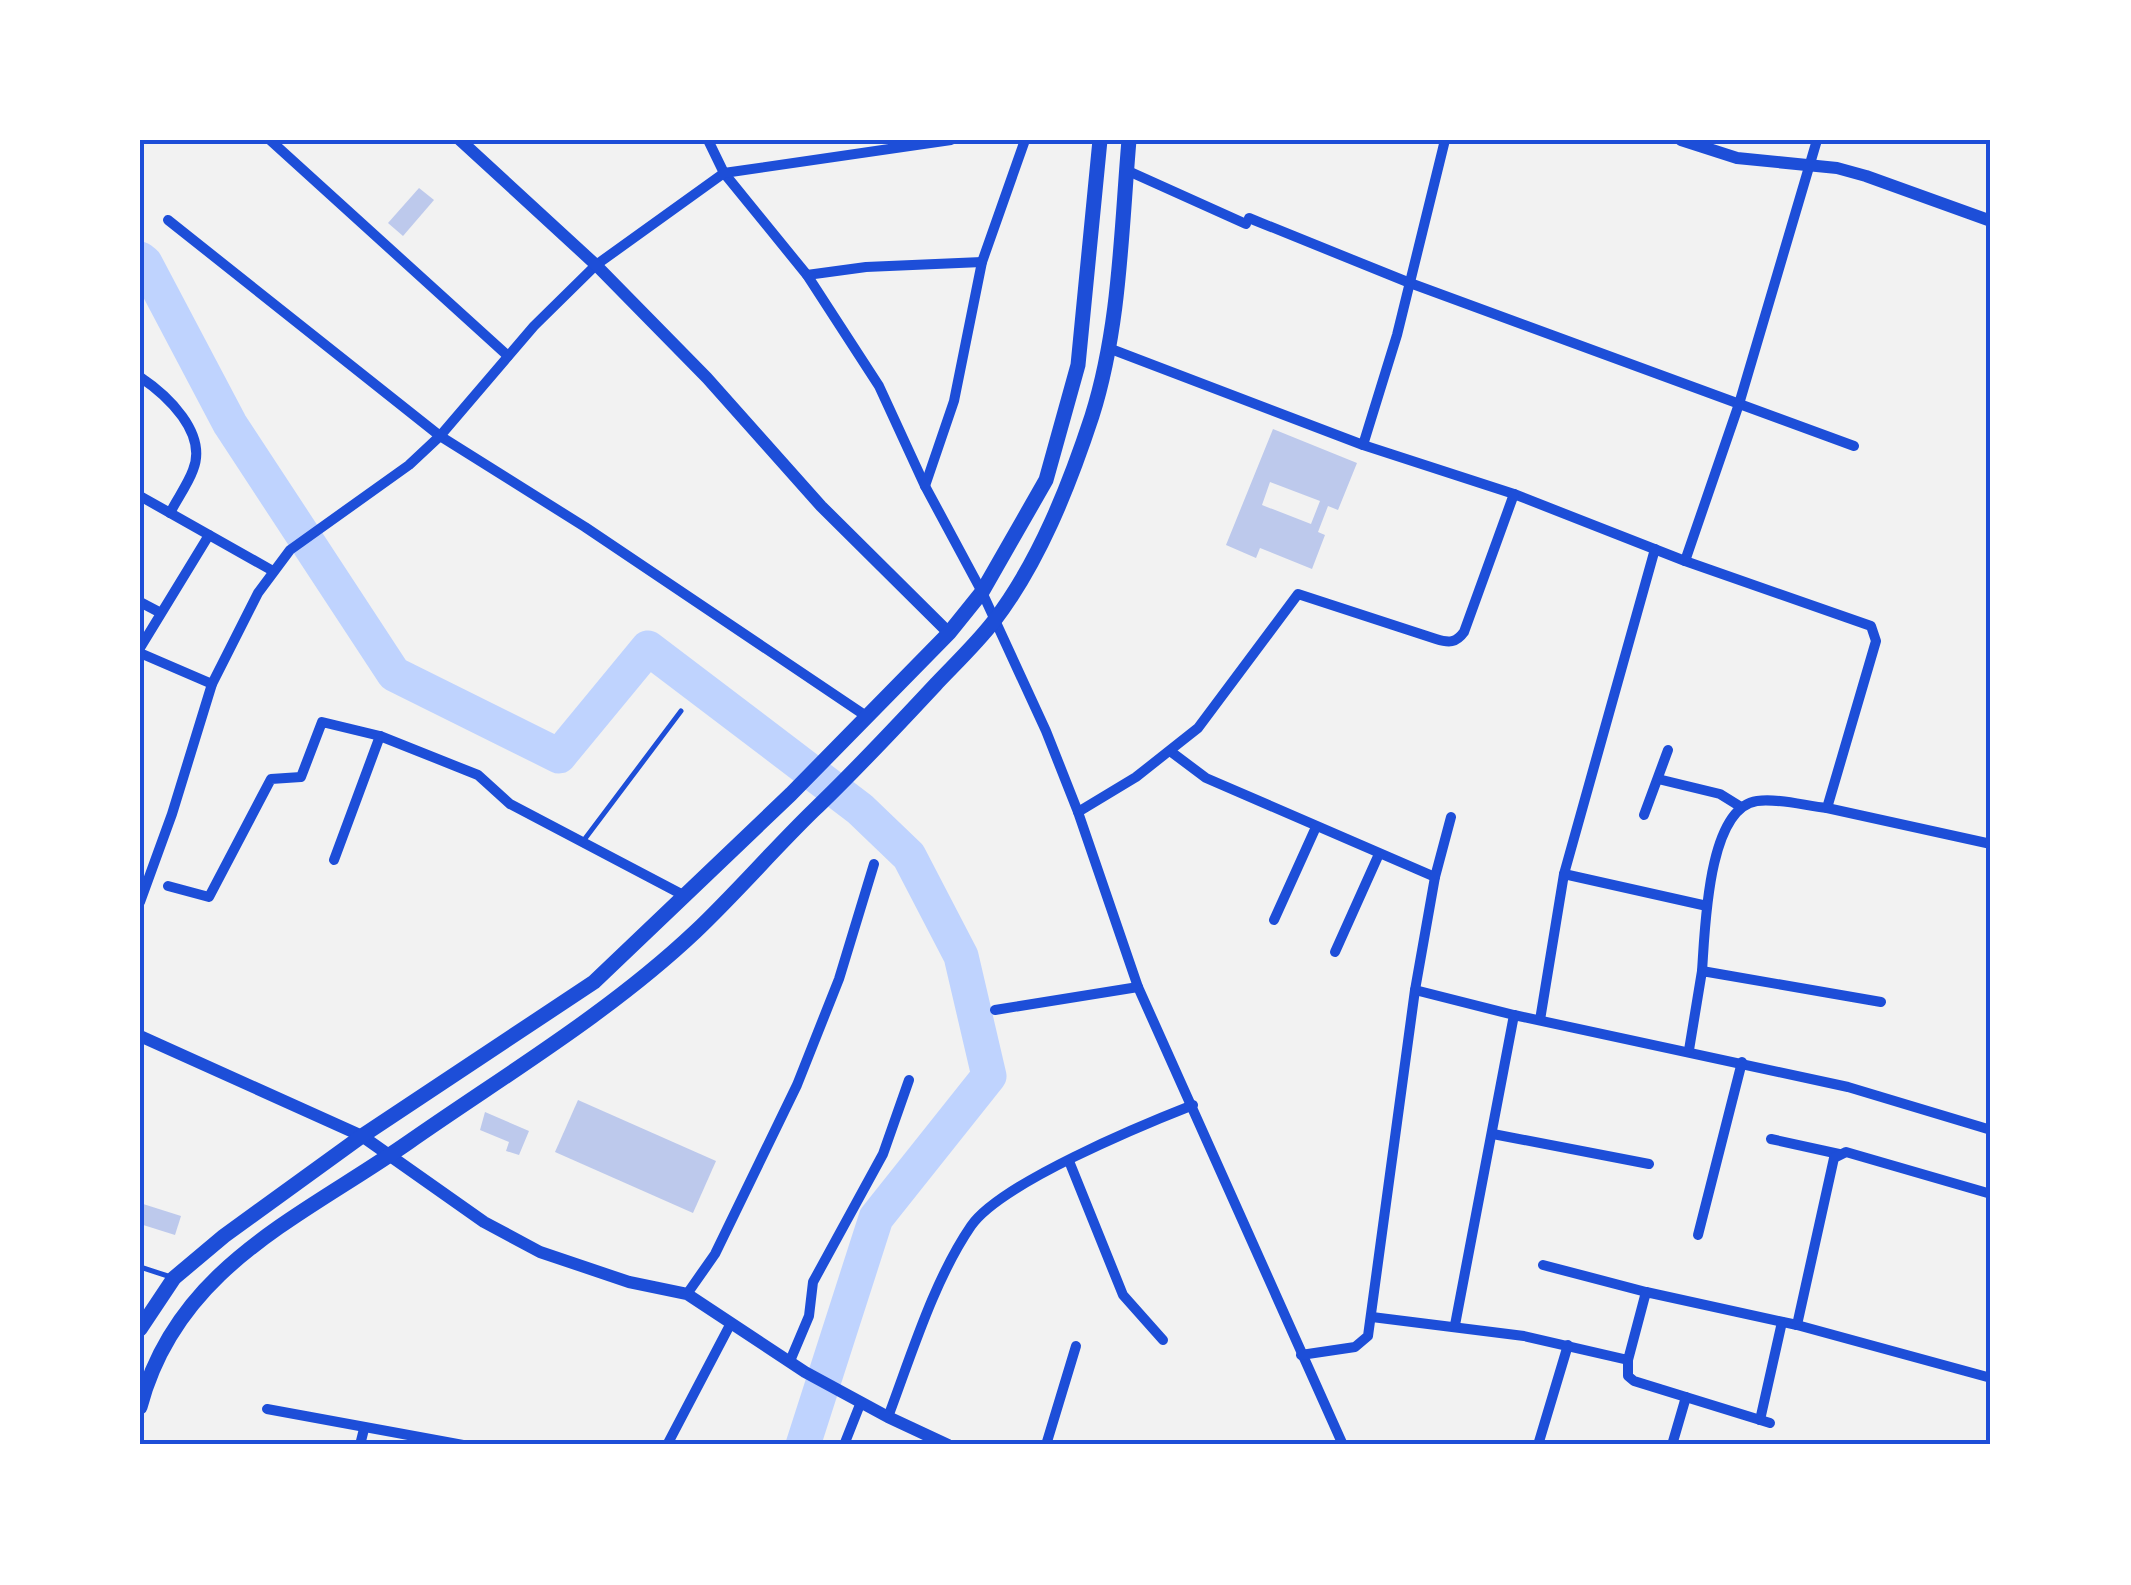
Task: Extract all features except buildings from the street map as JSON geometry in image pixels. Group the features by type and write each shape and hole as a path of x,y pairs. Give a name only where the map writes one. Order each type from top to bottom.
{"main road":[{"path":"140,1329 174,1278 224,1236 362,1136 594,982 791,794 949,633 982,592 1046,480 1078,365 1100,140"},
{"path":"140,1408 166,1340 186,1308 228,1266 296,1214 388,1156 630,986 694,933 872,754 993,622 1017,587 1054,516 1092,416 1111,348 1129,140"}],"street":[{"path":"270,140 508,356"},
{"path":"460,140 596,266 706,378 821,506 949,633"},
{"path":"708,140 724,173 808,276 879,386 925,486 982,592 1046,731 1078,812 1138,987 1344,1445"},
{"path":"140,902 146,870 212,684 258,593 290,550 409,465 596,266 724,173 952,140"},
{"path":"925,486 954,401 982,262 1025,140"},
{"path":"1363,444 1410,283 1445,140"},
{"path":"1681,140 1737,158 1866,176 1991,221"},
{"path":"1685,561 1738,404 1817,140"},
{"path":"1126,170 1410,283 1854,446"},
{"path":"168,220 440,436 585,527 866,716"},
{"path":"808,276 866,267 982,262"},
{"path":"1111,348 1363,444 1514,494 1685,561 1862,622 1876,633 1828,808"},
{"path":"140,377 183,417 193,439 194,468 170,513"},
{"path":"1078,812 1136,777 1198,728 1298,594 1436,640 1458,640 1514,494"},
{"path":"140,496 273,571"},
{"path":"208,535 140,651 212,684"},
{"path":"1540,1020 1564,874 1655,549"},
{"path":"140,602 160,612"},
{"path":"168,886 209,897 271,779 301,776 322,722 380,736 478,775 510,804 685,896"},
{"path":"334,860 380,736"},
{"path":"1644,815 1668,750"},
{"path":"1170,752 1206,778 1434,877"},
{"path":"1658,779 1720,794 1741,807"},
{"path":"1689,1050 1720,840 1729,820 1741,807 1758,800 1828,808 1991,844"},
{"path":"1301,1355 1362,1344 1368,1336 1416,990 1434,877 1450,817"},
{"path":"1274,920 1316,827"},
{"path":"1335,952 1379,854"},
{"path":"686,1294 715,1254 797,1085 839,980 874,864"},
{"path":"1564,874 1708,906"},
{"path":"1702,971 1881,1002"},
{"path":"995,1010 1138,987"},
{"path":"1416,990 1848,1087 1991,1130"},
{"path":"1455,1324 1514,1014"},
{"path":"140,1036 362,1136 484,1222 540,1252 628,1282 686,1294 805,1372 948,1445"},
{"path":"1698,1235 1742,1062"},
{"path":"790,1361 810,1316 813,1282 883,1154 909,1080"},
{"path":"888,1417 944,1280 973,1223 1000,1198 1194,1105"},
{"path":"1493,1134 1649,1164"},
{"path":"1771,1139 1839,1154"},
{"path":"1798,1326 1834,1158 1839,1154 1846,1152 1991,1194"},
{"path":"1070,1162 1123,1294 1163,1340"},
{"path":"1543,1264 1991,1378"},
{"path":"1646,1292 1628,1360 1628,1376 1634,1382 1765,1421 1782,1322"},
{"path":"1372,1317 1455,1324 1628,1360"},
{"path":"667,1445 731,1323"},
{"path":"1538,1445 1568,1345"},
{"path":"1046,1445 1076,1346"},
{"path":"1672,1445 1686,1397"},
{"path":"844,1445 861,1402"},
{"path":"267,1410 463,1445"},
{"path":"360,1445 364,1429"}],"lane":[{"path":"584,840 681,710"},
{"path":"140,1267 174,1278"}],"waterway":[{"path":"140,259 230,424 394,674 559,756 648,648 860,809 909,856 961,956 989,1076 876,1218 803,1445"}]}
